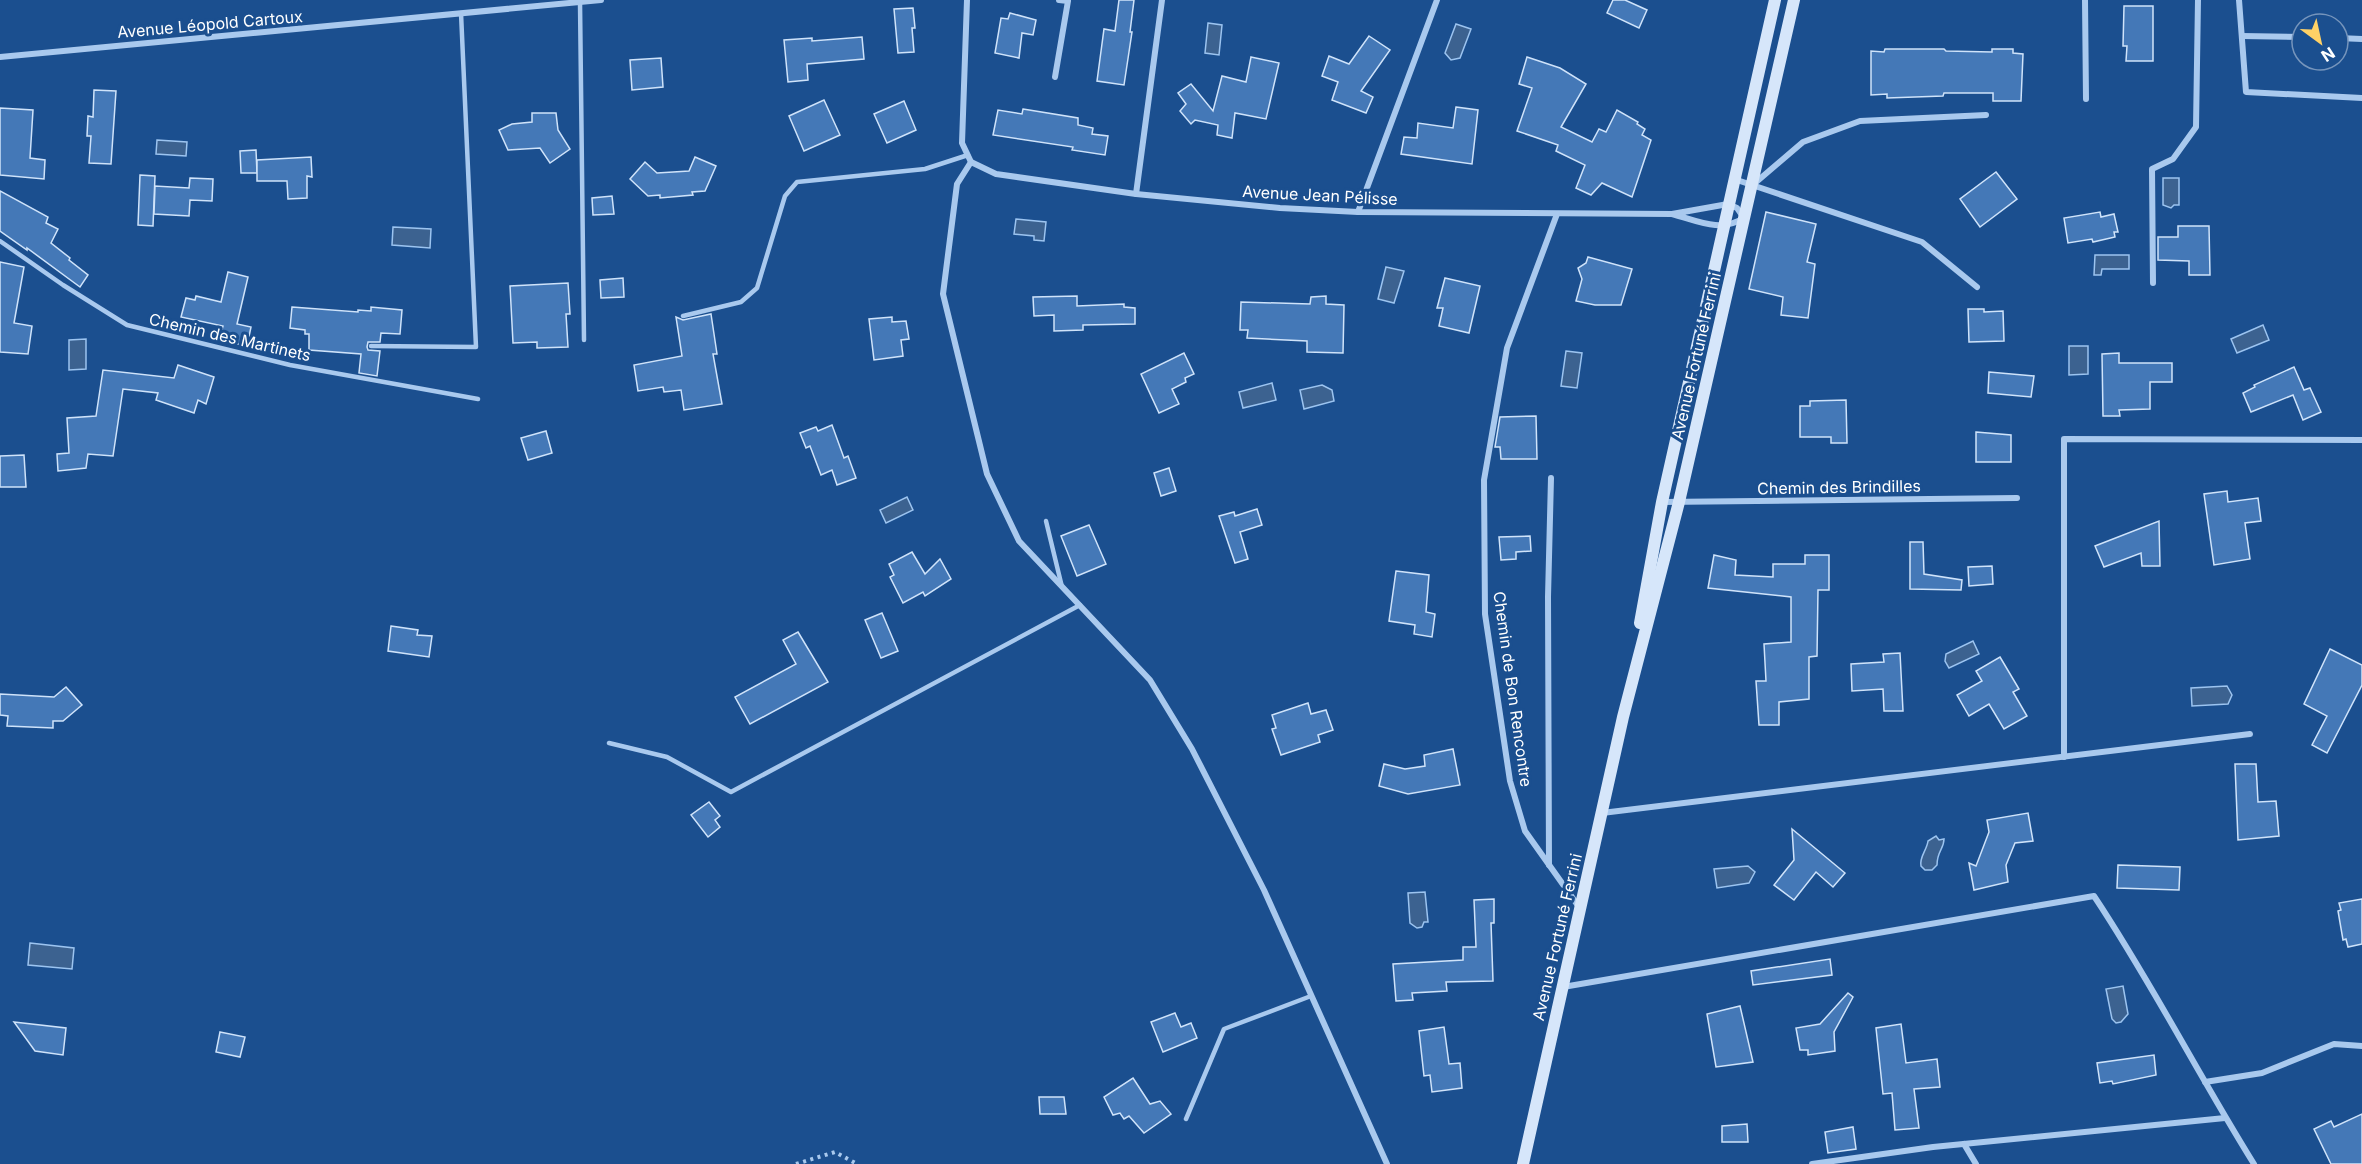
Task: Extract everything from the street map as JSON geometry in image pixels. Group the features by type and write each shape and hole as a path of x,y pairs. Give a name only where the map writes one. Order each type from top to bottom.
{"main road":[{"name":"Avenue Fortuné Ferrini","path":"1523,1164 1623,717 1662,502 1775,0"},
{"name":"Avenue Fortuné Ferrini","path":"1623,717 1679,502 1794,0"}],"street":[{"name":"Avenue Léopold Cartoux","path":"0,57 601,0"},
{"path":"967,0 962,142 970,158 957,183 943,294 987,474 1019,541 1150,680 1192,749 1264,890 1387,1164"},
{"path":"1055,77 1068,2 1059,0"},
{"path":"1136,194 1162,0"},
{"path":"1358,212 1437,0"},
{"path":"2085,0 2086,99"},
{"path":"2154,283 2152,169 2173,159 2196,127 2198,0"},
{"path":"2239,0 2246,92 2362,98"},
{"path":"2242,36 2290,37"},
{"path":"1752,185 1803,142 1860,121 1986,115"},
{"name":"Avenue Jean Pélisse","path":"970,158 996,174 1136,194 1280,208 1358,212 1672,214 1728,204"},
{"path":"1734,179 1922,242 1977,287"},
{"path":"1723,227 1733,225 1744,218 1737,208 1728,204"},
{"name":"Chemin de Bon Rencontre","path":"1557,214 1508,348 1484,480 1485,614 1510,781 1525,831 1580,909"},
{"name":"Avenue Jean Pélisse","path":"1672,214 1723,227"},
{"path":"2064,757 2064,439 2362,440"},
{"path":"1550,866 1548,597 1551,478"},
{"name":"Chemin des Brindilles","path":"1662,502 2016,498"},
{"path":"1602,813 2250,734"},
{"path":"1562,987 2094,896 2131,951 2225,1118 2254,1164"},
{"path":"2205,1082 2262,1073 2334,1044 2362,1046"},
{"path":"1812,1164 1964,1144 2225,1118"},
{"path":"1964,1144 1976,1164"}],"lane":[{"path":"580,2 584,340"},
{"path":"371,346 476,347 461,13"},
{"path":"683,316 741,302 757,288 785,196 797,182 925,169 970,158"},
{"name":"Chemin des Martinets","path":"0,241 63,285 127,325 290,365 478,399"},
{"path":"1046,521 1062,586"},
{"path":"609,743 667,757 731,792 1080,605"},
{"path":"1186,1119 1224,1029 1311,996"}],"path":[{"path":"796,1164 836,1152 857,1164"}],"water":[{"path":"1208,23 1222,25 1219,55 1205,53"},
{"path":"1456,24 1471,29 1460,58 1451,60 1445,53"},
{"path":"157,140 187,142 186,156 156,154"},
{"path":"2163,178 2179,178 2179,205 2171,208 2163,205"},
{"path":"1016,219 1046,222 1044,241 1034,240 1034,236 1014,234"},
{"path":"393,227 431,229 430,248 392,245"},
{"path":"2095,255 2129,255 2129,269 2102,269 2101,275 2094,275"},
{"path":"1386,267 1404,271 1394,303 1378,299"},
{"path":"2263,325 2269,340 2237,353 2231,339"},
{"path":"86,339 86,369 69,370 69,340"},
{"path":"2069,346 2088,346 2088,374 2069,375"},
{"path":"1566,351 1582,353 1577,388 1561,386"},
{"path":"1272,383 1276,400 1243,408 1239,392"},
{"path":"1322,385 1332,390 1334,401 1304,409 1300,390"},
{"path":"907,497 913,510 886,523 880,510"},
{"path":"1973,641 1979,654 1949,668 1945,661 1946,654"},
{"path":"2227,686 2232,695 2228,704 2192,706 2191,688"},
{"path":"1936,836 1939,840 1944,839 1937,865 1932,870 1925,870 1921,866 1922,857 1928,841"},
{"path":"1748,866 1755,872 1749,883 1717,888 1714,869"},
{"path":"1425,892 1428,922 1424,922 1422,927 1417,928 1410,923 1408,893"},
{"path":"30,943 74,948 72,969 28,965"},
{"path":"2123,986 2128,1014 2121,1022 2116,1023 2112,1019 2106,989"}],"building":[{"path":"1119,0 1134,0 1124,85 1097,81 1104,29 1115,31"},
{"path":"1613,0 1625,0 1647,10 1639,28 1607,13"},
{"path":"2124,6 2153,6 2153,61 2126,61 2127,46 2123,46"},
{"path":"913,8 914,52 898,53 894,9"},
{"path":"1010,13 1036,20 1033,35 1022,33 1019,58 995,53 1001,18 1008,19"},
{"path":"1369,36 1390,50 1361,91 1373,97 1366,113 1332,100 1338,82 1322,76 1329,56 1349,64"},
{"path":"862,37 864,59 807,64 808,80 788,82 784,40 812,38 812,41"},
{"path":"1885,49 1992,52 1992,49 2013,49 2013,53 2023,54 2021,101 1993,101 1993,93 1944,93 1943,96 1887,98 1887,94 1871,95 1871,51 1884,52"},
{"path":"1251,57 1279,63 1266,119 1235,113 1232,138 1217,135 1218,125 1195,120 1191,124 1180,111 1186,104 1178,93 1191,84 1213,111 1222,76 1246,82"},
{"path":"1527,57 1560,68 1586,84 1561,127 1592,142 1599,129 1606,132 1617,110 1638,122 1637,124 1645,129 1642,135 1651,140 1632,197 1602,183 1591,195 1576,188 1585,165 1556,151 1558,145 1517,131 1532,88 1519,84"},
{"path":"661,58 663,87 632,90 630,60"},
{"path":"94,90 116,91 111,164 89,163 91,136 87,136 88,116 93,117"},
{"path":"824,100 840,135 804,151 789,116"},
{"path":"904,101 916,130 887,143 874,114"},
{"path":"1456,107 1478,110 1472,164 1401,154 1404,137 1417,138 1418,123 1453,128"},
{"path":"0,108 33,110 30,158 45,160 44,179 0,175"},
{"path":"1023,109 1078,118 1078,125 1093,128 1092,134 1108,136 1105,155 1072,150 1073,147 993,135 998,110 1022,114"},
{"path":"532,113 556,113 558,130 570,149 550,163 540,148 508,150 499,130 512,124 532,122"},
{"path":"256,150 257,173 241,173 240,151"},
{"path":"311,157 312,177 307,176 307,198 288,199 287,181 257,181 257,160"},
{"path":"695,157 716,166 705,191 692,192 693,195 660,198 660,195 648,196 630,179 645,162 657,173 689,171"},
{"path":"1996,172 2017,199 1980,227 1960,199"},
{"path":"140,175 155,176 153,226 138,225"},
{"path":"190,178 213,179 212,201 190,200 189,216 154,214 155,186 189,188"},
{"path":"0,191 48,217 46,223 58,229 51,243 88,275 80,287 0,231"},
{"path":"612,196 614,214 593,215 592,198"},
{"path":"1766,212 1816,224 1807,262 1815,264 1808,318 1781,315 1783,297 1749,289"},
{"path":"2100,212 2101,217 2114,214 2118,232 2114,232 2115,237 2093,242 2092,239 2068,243 2064,218"},
{"path":"2178,226 2209,226 2210,275 2189,275 2189,261 2158,260 2158,237 2178,237"},
{"path":"1588,257 1632,269 1621,305 1595,305 1576,301 1582,279 1578,268 1586,263"},
{"path":"0,262 24,267 14,323 32,326 28,354 0,352"},
{"path":"228,272 248,277 237,324 251,327 247,346 219,340 223,326 181,317 186,298 195,300 196,296 221,302"},
{"path":"623,278 624,297 601,298 600,280"},
{"path":"1445,278 1480,286 1469,333 1439,326 1443,308 1437,308"},
{"path":"568,283 570,314 566,314 568,347 537,348 537,342 513,343 510,286"},
{"path":"1077,296 1077,306 1124,304 1124,307 1135,308 1135,324 1083,325 1083,330 1054,331 1054,315 1034,316 1033,297"},
{"path":"1326,296 1326,304 1344,305 1343,353 1307,352 1307,341 1247,338 1248,330 1240,330 1241,302 1310,304 1311,297"},
{"path":"292,307 358,312 358,310 371,311 371,307 402,310 400,334 381,333 380,342 368,342 368,350 380,351 377,376 359,373 361,354 309,350 309,334 305,334 305,330 290,328"},
{"path":"1968,309 1984,309 1984,312 2003,311 2004,341 1969,342"},
{"path":"711,314 717,354 713,354 722,404 684,410 681,390 664,392 663,387 638,391 634,365 682,356 676,317 683,320"},
{"path":"892,317 892,322 906,321 909,339 901,340 903,356 874,360 869,319"},
{"path":"1184,353 1194,374 1185,378 1186,382 1172,389 1179,404 1159,413 1141,374"},
{"path":"2119,353 2119,363 2172,363 2172,382 2150,382 2150,409 2119,410 2120,416 2103,416 2102,354"},
{"path":"178,365 214,377 206,404 198,400 194,413 156,400 158,393 123,389 113,456 88,454 86,468 58,471 57,454 69,453 67,418 96,416 103,370 174,378"},
{"path":"2294,367 2304,390 2310,388 2321,412 2303,420 2293,395 2251,412 2243,393 2255,387 2254,385"},
{"path":"1989,372 2034,376 2031,397 1988,393"},
{"path":"1846,400 1847,443 1831,443 1831,437 1800,437 1800,406 1810,406 1810,401"},
{"path":"1536,416 1537,459 1501,459 1500,447 1495,447 1500,417"},
{"path":"832,425 844,458 848,456 856,478 837,485 832,470 821,475 810,446 806,448 800,433 816,427 818,431"},
{"path":"546,431 552,453 528,460 521,438"},
{"path":"1976,432 2011,435 2011,462 1976,462"},
{"path":"24,455 26,487 0,487 0,456"},
{"path":"1169,468 1176,491 1161,496 1154,473"},
{"path":"2227,491 2228,502 2258,498 2261,521 2245,523 2250,559 2214,565 2204,494"},
{"path":"1257,509 1262,525 1240,532 1248,559 1235,563 1219,516 1234,512 1235,516"},
{"path":"2159,521 2160,566 2142,566 2141,553 2104,567 2095,546"},
{"path":"1089,525 1106,564 1077,576 1061,536"},
{"path":"1530,536 1531,551 1516,552 1516,559 1501,560 1499,537"},
{"path":"1910,542 1923,542 1924,574 1962,580 1961,590 1910,589"},
{"path":"912,552 925,574 940,559 951,579 925,596 923,592 903,603 890,577 894,575 889,564"},
{"path":"1714,555 1736,560 1735,575 1773,577 1773,564 1805,564 1805,555 1829,555 1829,590 1818,590 1817,656 1809,657 1809,699 1779,702 1779,725 1759,725 1756,681 1766,681 1764,644 1791,642 1791,597 1708,588"},
{"path":"1992,566 1993,584 1969,586 1968,567"},
{"path":"1396,571 1429,575 1426,612 1435,614 1432,637 1414,634 1415,625 1389,621"},
{"path":"882,613 898,651 881,658 865,620"},
{"path":"391,626 418,630 417,635 432,636 429,657 388,651"},
{"path":"798,632 828,682 750,724 735,697 796,664 783,640"},
{"path":"2330,649 2362,665 2362,685 2327,753 2312,745 2327,716 2304,704"},
{"path":"1900,653 1903,711 1884,711 1883,689 1852,691 1851,664 1884,662 1883,654"},
{"path":"2000,657 2019,689 2013,692 2027,716 2004,729 1989,704 1969,716 1957,695 1982,681 1976,671"},
{"path":"66,687 82,705 63,721 53,721 53,728 7,726 8,716 0,715 0,694 54,697"},
{"path":"1308,703 1311,714 1326,710 1333,730 1318,735 1320,742 1281,755 1272,729 1276,728 1272,715"},
{"path":"1453,749 1460,785 1408,794 1379,786 1384,764 1405,769 1425,766 1424,755"},
{"path":"2235,764 2256,764 2258,802 2276,801 2279,836 2238,840"},
{"path":"709,802 720,816 715,820 720,827 708,837 691,815"},
{"path":"2028,813 2033,841 2015,843 2006,865 2008,882 1974,890 1969,863 1976,866 1989,832 1987,820"},
{"path":"1792,829 1845,873 1833,887 1816,872 1794,900 1774,885 1794,860"},
{"path":"2118,865 2180,867 2179,890 2117,888"},
{"path":"1494,899 1494,923 1491,923 1493,981 1446,982 1447,991 1412,993 1413,1000 1396,1001 1393,964 1463,960 1463,947 1476,947 1474,900"},
{"path":"2362,899 2362,944 2348,947 2346,939 2343,940 2338,911 2341,910 2339,903"},
{"path":"1830,959 1832,975 1753,985 1751,971"},
{"path":"1848,993 1853,997 1834,1032 1835,1051 1808,1055 1808,1050 1800,1050 1796,1028 1820,1024"},
{"path":"1740,1006 1753,1062 1716,1067 1707,1014"},
{"path":"1175,1013 1181,1027 1191,1023 1197,1038 1163,1052 1151,1022"},
{"path":"14,1022 66,1028 63,1055 35,1051"},
{"path":"1901,1024 1906,1063 1937,1059 1940,1087 1914,1089 1919,1128 1895,1130 1892,1093 1883,1094 1876,1028"},
{"path":"1444,1027 1449,1064 1460,1063 1462,1088 1432,1092 1430,1075 1424,1076 1419,1031"},
{"path":"220,1032 245,1037 240,1057 216,1052"},
{"path":"2154,1055 2156,1075 2113,1084 2112,1081 2100,1083 2097,1063"},
{"path":"1133,1078 1150,1104 1160,1101 1171,1114 1144,1133 1129,1116 1124,1119 1120,1113 1113,1115 1104,1097"},
{"path":"1039,1097 1064,1097 1066,1114 1040,1114"},
{"path":"2362,1114 2362,1164 2331,1164 2314,1129 2331,1121 2334,1127"},
{"path":"1747,1124 1748,1142 1722,1142 1722,1126"},
{"path":"1853,1127 1856,1149 1828,1153 1825,1132"}]}
